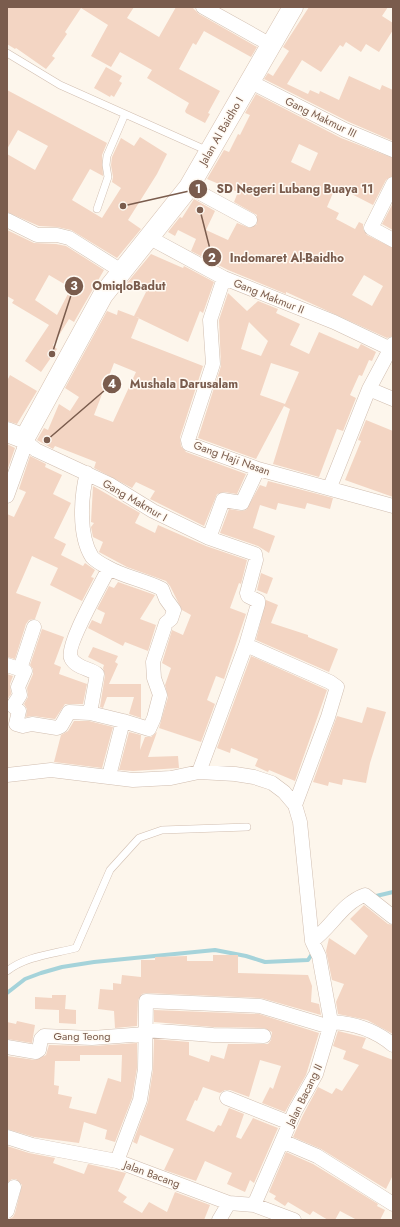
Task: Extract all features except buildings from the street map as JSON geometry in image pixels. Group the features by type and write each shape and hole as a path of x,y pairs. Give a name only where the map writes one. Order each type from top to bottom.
{"street":[{"path":"203,7 271,44"},
{"name":"Jalan Al Baidho I","path":"18,438 27,434 103,295 123,272 189,187 293,7"},
{"name":"Gang Makmur III","path":"250,81 345,130 393,150"},
{"path":"393,184 371,228 393,240"},
{"path":"189,187 250,220"},
{"path":"7,220 37,235 57,235 69,238 123,272"},
{"name":"Gang Makmur II","path":"150,238 224,278 334,322 392,348"},
{"name":"Gang Haji Nasan","path":"224,278 210,320 212,364 188,440 189,444 258,469 330,487 393,506"},
{"path":"330,487 369,389 392,348"},
{"path":"369,389 393,399"},
{"path":"7,496 18,438"},
{"name":"Gang Makmur I","path":"18,438 109,484 153,511 209,538 254,554 256,560 247,594 258,601 258,604 246,645"},
{"path":"209,538 223,500 243,502 258,469"},
{"path":"34,627 13,667 25,670 18,687 20,695 13,706 19,711 16,724 23,726 32,724 57,728 61,726 69,712 90,713 123,720 146,729 150,727 160,695 154,678 153,662 166,622 171,619 174,610 166,599 162,589 109,568 92,557 85,536 81,511 82,493 87,473"},
{"path":"90,713 97,674 75,664 70,658 70,652 77,631 109,568"},
{"path":"7,775 51,770 133,780 156,780 199,772 235,774 266,781 284,792 295,805 328,717 337,687 330,682 246,645 199,772"},
{"path":"108,776 123,720"},
{"name":"Jalan Bacang II","path":"254,1206 290,1122 316,1074 330,1024 314,947 300,822 295,805"},
{"path":"314,947 319,935 359,897 369,899 393,917"},
{"path":"117,1161 140,1100 145,1069 146,1001 260,1006 330,1024 357,1025 390,1037"},
{"path":"145,1032 264,1036"},
{"name":"Gang Teong","path":"7,1047 36,1052 39,1050 41,1039 44,1036 92,1038 145,1032"},
{"path":"227,1098 290,1122"},
{"name":"Jalan Bacang","path":"7,1137 32,1144 117,1161 229,1203 254,1206 294,1220"},
{"path":"282,1141 317,1156 391,1197"},
{"path":"7,1211 14,1187"},
{"path":"219,1220 229,1203"}],"lane":[{"path":"7,53 60,85 210,152"},
{"path":"97,209 108,177 106,165 107,156 125,114"},
{"path":"7,971 16,964 24,961 76,948 110,870 139,838 162,830 247,827"}],"waterway":[{"path":"372,897 393,892"},
{"path":"7,993 25,979 41,973 62,967 94,962 215,950 246,956 265,962 308,960 314,951"}],"place":[{"name":"SD Negeri Lubang Buaya 11","path":"123,206"},
{"name":"Indomaret Al-Baidho","path":"200,210"},
{"name":"OmiqloBadut","path":"52,354"},
{"name":"Mushala Darusalam","path":"47,440"}]}
